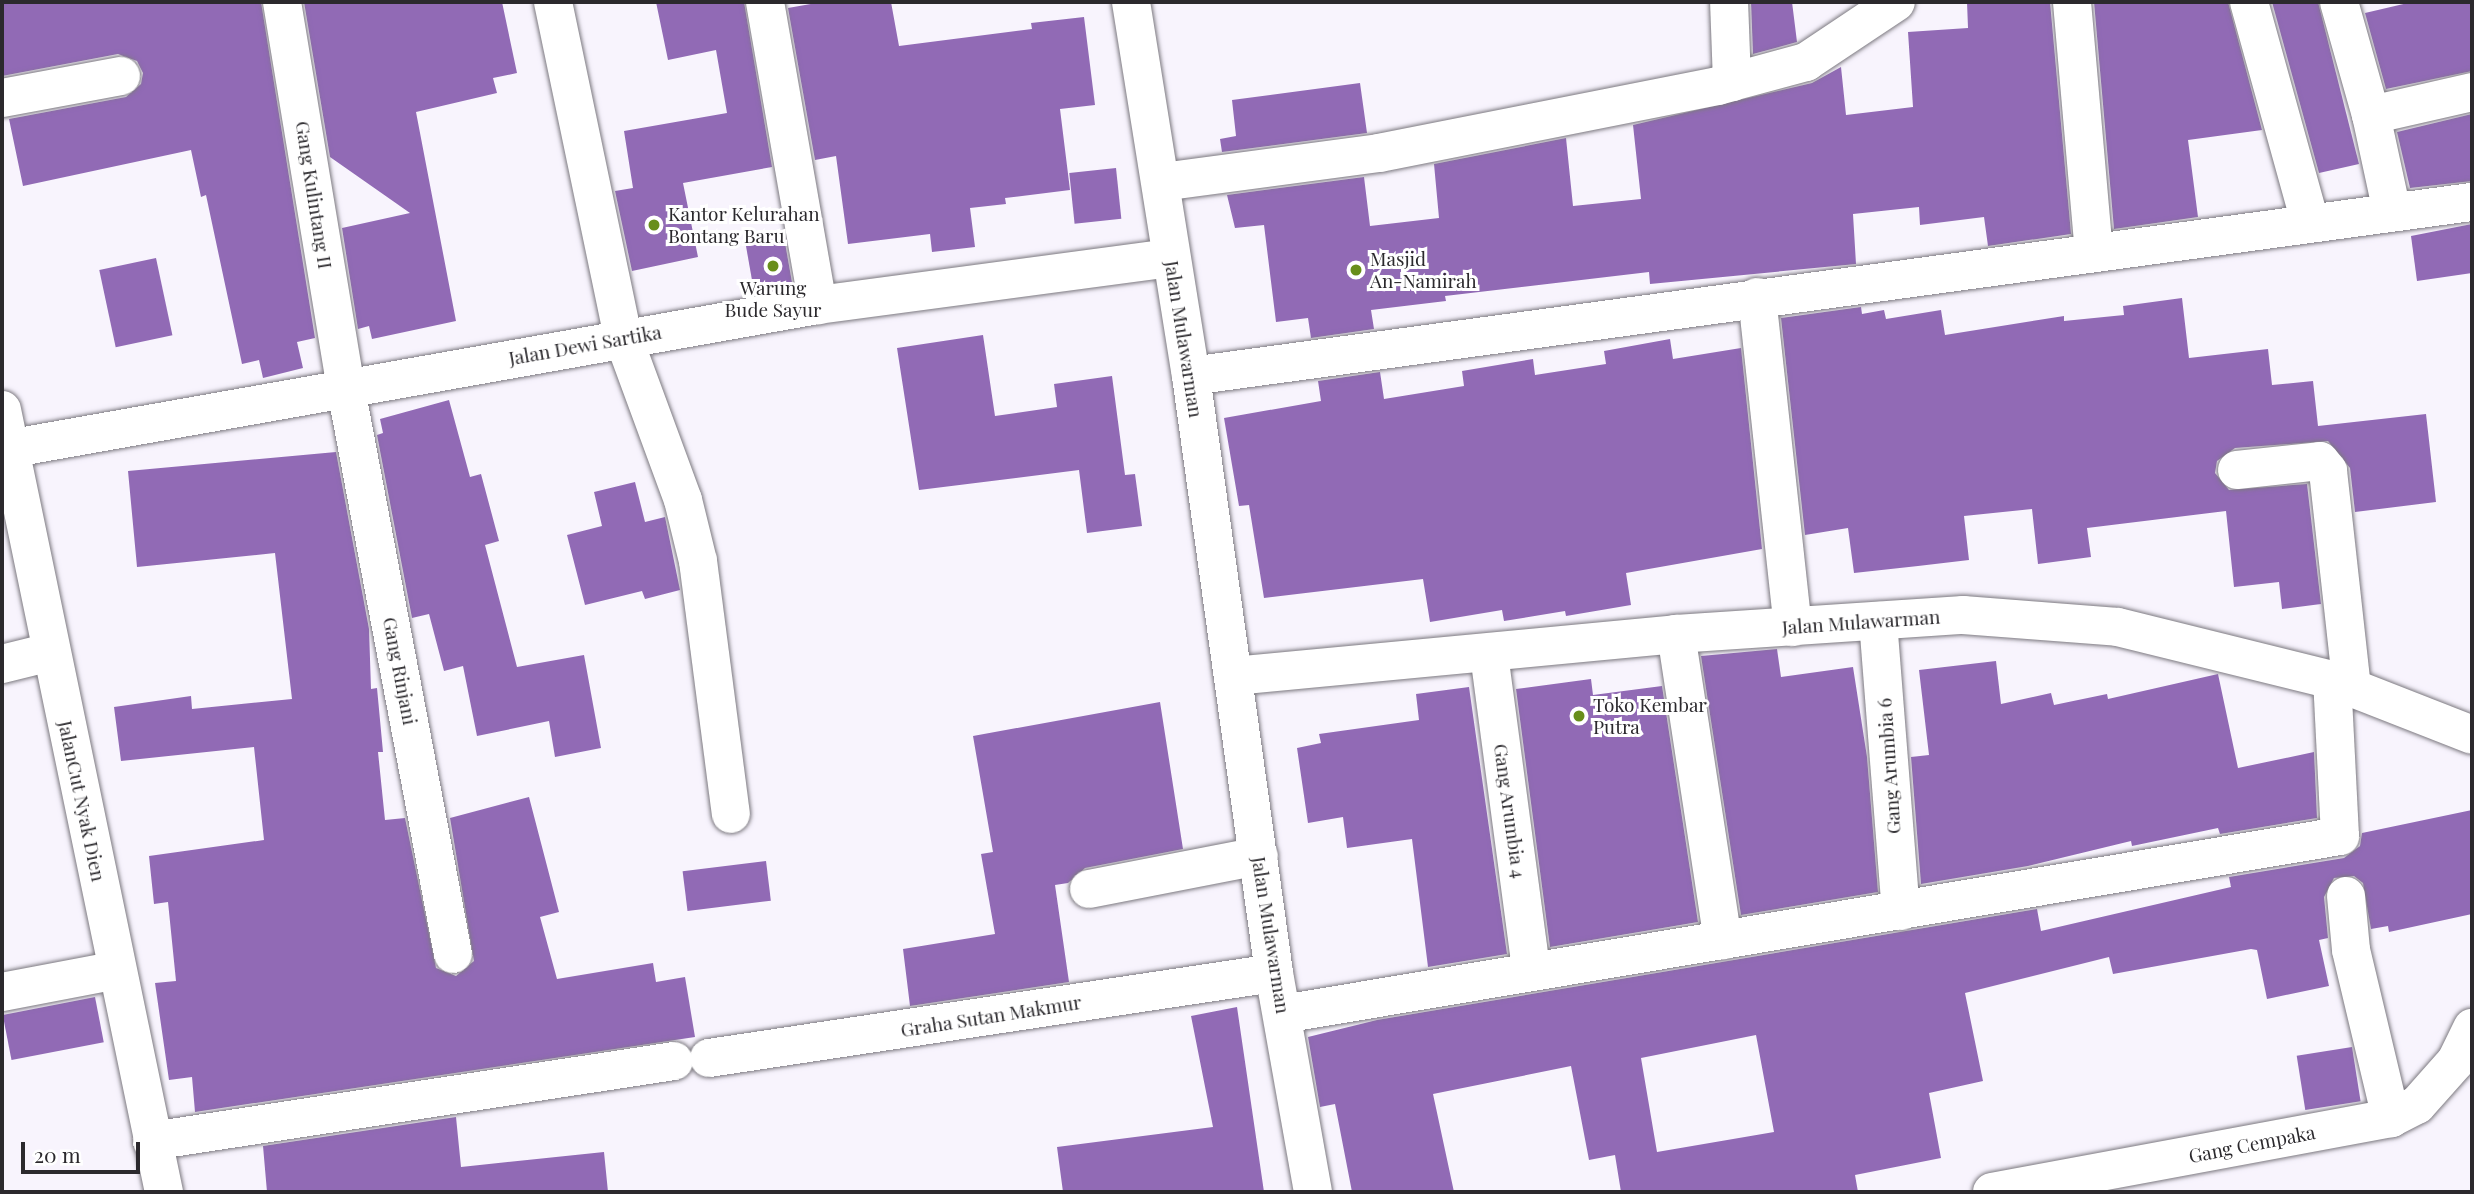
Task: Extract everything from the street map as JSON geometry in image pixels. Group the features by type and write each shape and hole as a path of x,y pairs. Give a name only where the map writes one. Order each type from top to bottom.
{"street":[{"name":"Gang Kulintang II","path":"282,2 346,388"},
{"path":"553,2 623,337 683,500 698,561 731,814"},
{"path":"765,2 818,305"},
{"name":"Jalan Mulawarman","path":"1131,2 1191,376 1274,973 1312,1192"},
{"path":"1729,2 1732,82"},
{"path":"1162,182 1379,153 1732,82 1806,62 1896,2"},
{"path":"2072,2 2094,251"},
{"path":"2249,2 2311,222"},
{"path":"2339,2 2371,115 2392,212"},
{"path":"2,99 121,76"},
{"path":"2371,115 2472,92"},
{"path":"1191,376 2094,251 2472,202"},
{"name":"Jalan Dewi Sartika","path":"6,450 623,337 818,305 1171,258"},
{"path":"1757,297 1793,627"},
{"name":"Gang Rinjani","path":"346,388 453,954"},
{"name":"JalanCut Nyak Dien","path":"2,410 6,450 164,1192"},
{"path":"1283,1014 1531,969 1901,911 2340,836 2342,684 2328,471 2320,461 2236,470"},
{"name":"Jalan Mulawarman","path":"1234,676 1489,654 1676,634 1963,615 2118,627 2342,684 2472,735"},
{"name":"Gang Arumbia 6","path":"1878,621 1901,911"},
{"path":"1676,634 1723,940"},
{"path":"2,664 51,652"},
{"name":"Gang Arumbia 4","path":"1489,654 1531,969"},
{"path":"1089,889 1259,856"},
{"path":"2346,896 2351,950 2391,1118"},
{"path":"2,992 117,970"},
{"name":"Graha Sutan Makmur","path":"152,1141 1274,973"},
{"name":"Gang Cempaka","path":"1992,1192 2391,1118 2417,1105 2456,1061 2472,1028"}],"building":[{"path":"2,2 261,2 315,338 297,342 303,368 263,378 259,360 242,364 206,195 201,197 191,150 23,186 9,119 126,97 141,84 143,73 137,61 118,54 2,76"},
{"path":"304,2 502,2 517,73 493,78 497,93 416,112 456,321 372,339 369,326 358,329 342,228 410,213 330,157"},
{"path":"656,2 744,2 772,167 683,183 698,257 632,271 615,191 633,188 624,131 727,113 716,50 668,60"},
{"path":"822,2 891,2 899,46 1032,29 1031,23 1084,17 1095,105 1060,109 1070,190 1005,198 1006,204 970,208 975,247 932,252 930,234 848,244 836,156 815,160 788,8"},
{"path":"1751,2 1792,2 1797,42 1753,54"},
{"path":"1967,2 2050,2 2071,234 1988,246 1984,217 1920,225 1919,207 1853,214 1856,264 1650,284 1649,272 1445,296 1446,301 1371,310 1374,329 1311,338 1308,318 1276,322 1264,225 1235,228 1227,195 1364,177 1370,226 1439,218 1434,164 1566,138 1573,206 1641,199 1633,125 1812,83 1841,67 1846,115 1913,107 1908,32 1968,28"},
{"path":"2094,2 2228,2 2262,130 2188,140 2198,217 2114,229"},
{"path":"2272,2 2318,2 2359,164 2319,173"},
{"path":"2412,2 2472,2 2472,71 2386,89 2365,13"},
{"path":"1360,83 1367,133 1222,152 1220,139 1236,136 1232,100"},
{"path":"2472,114 2472,181 2410,188 2397,132"},
{"path":"1116,168 1121,219 1075,224 1069,173"},
{"path":"2472,224 2472,273 2417,281 2411,236"},
{"name":"Warung Bude Sayur","path":"784,237 793,287 754,294 746,244"},
{"path":"156,258 172,335 116,347 99,270"},
{"path":"2182,298 2189,358 2268,349 2272,385 2313,381 2318,426 2426,414 2436,502 2355,512 2350,468 2328,441 2235,448 2217,461 2215,473 2229,490 2307,484 2321,604 2282,609 2279,582 2234,587 2226,511 2087,528 2091,557 2038,564 2032,509 1964,516 1969,560 1918,566 1854,573 1848,528 1805,535 1781,318 1861,307 1862,314 1884,310 1886,319 1941,310 1945,335 2064,316 2064,321 2124,315 2123,306"},
{"path":"983,335 995,416 1057,407 1054,384 1112,376 1125,475 1135,474 1142,526 1087,533 1079,470 919,490 897,348"},
{"path":"1670,339 1673,359 1741,348 1762,549 1626,573 1631,605 1566,616 1565,611 1504,621 1502,610 1430,622 1423,579 1264,598 1249,505 1239,506 1224,418 1321,401 1318,381 1380,372 1384,399 1464,386 1462,371 1533,359 1535,375 1606,364 1604,351"},
{"path":"449,400 470,477 481,474 499,541 485,545 517,667 584,655 601,748 555,757 549,721 477,736 463,666 444,671 429,614 412,618 377,435 383,433 380,419"},
{"path":"336,452 369,629 371,689 377,688 383,752 378,752 385,820 405,818 436,968 456,976 474,961 450,818 529,797 559,912 540,917 557,979 653,963 656,982 685,977 695,1037 195,1112 192,1077 169,1080 155,983 176,981 168,902 154,904 149,856 264,840 254,747 121,761 114,707 191,696 192,709 292,699 275,553 137,567 128,471"},
{"path":"635,482 645,522 665,517 680,590 645,599 642,591 585,605 567,535 602,526 594,492"},
{"path":"1777,649 1781,677 1853,667 1867,757 1878,892 1741,915 1701,656"},
{"path":"1996,661 2001,704 2051,693 2054,705 2107,694 2108,699 2218,674 2238,768 2314,752 2317,818 2220,834 2218,828 2132,846 2131,841 2028,866 1921,884 1911,757 1929,755 1919,670"},
{"path":"1591,679 1593,695 1662,686 1698,922 1550,947 1516,689"},
{"path":"1469,687 1507,954 1428,967 1412,839 1347,848 1343,817 1308,823 1297,748 1321,743 1319,734 1419,720 1416,694"},
{"path":"1160,702 1183,849 1085,868 1068,883 1055,885 1069,982 910,1006 903,949 995,934 981,854 993,852 973,736"},
{"path":"2472,810 2472,914 2389,932 2388,926 2371,929 2363,883 2354,876 2334,878 2324,897 2328,938 2319,940 2329,986 2267,999 2257,950 2251,949 2113,974 2109,957 1965,993 1983,1081 1929,1093 1941,1158 1855,1175 1858,1192 1621,1192 1615,1155 1589,1160 1571,1066 1433,1094 1454,1192 1352,1192 1335,1104 1320,1107 1308,1037 1377,1020 2037,909 2041,931 2231,887 2229,877 2344,858 2360,846 2362,833","holes":["1756,1035 1774,1132 1657,1152 1641,1058"]},
{"path":"766,861 771,901 688,911 683,871"},
{"path":"95,997 104,1042 12,1060 3,1015"},
{"path":"1237,1007 1264,1192 1063,1192 1057,1147 1213,1127 1191,1016"},
{"path":"2352,1047 2361,1101 2305,1110 2297,1056"},
{"path":"456,1117 461,1167 604,1152 608,1192 267,1192 263,1146"}],"place":[{"name":"Kantor Kelurahan Bontang Baru","path":"654,225"},
{"name":"Warung Bude Sayur","path":"773,266"},
{"name":"Masjid An-Namirah","path":"1356,270"},
{"name":"Toko Kembar Putra","path":"1579,716"}]}
